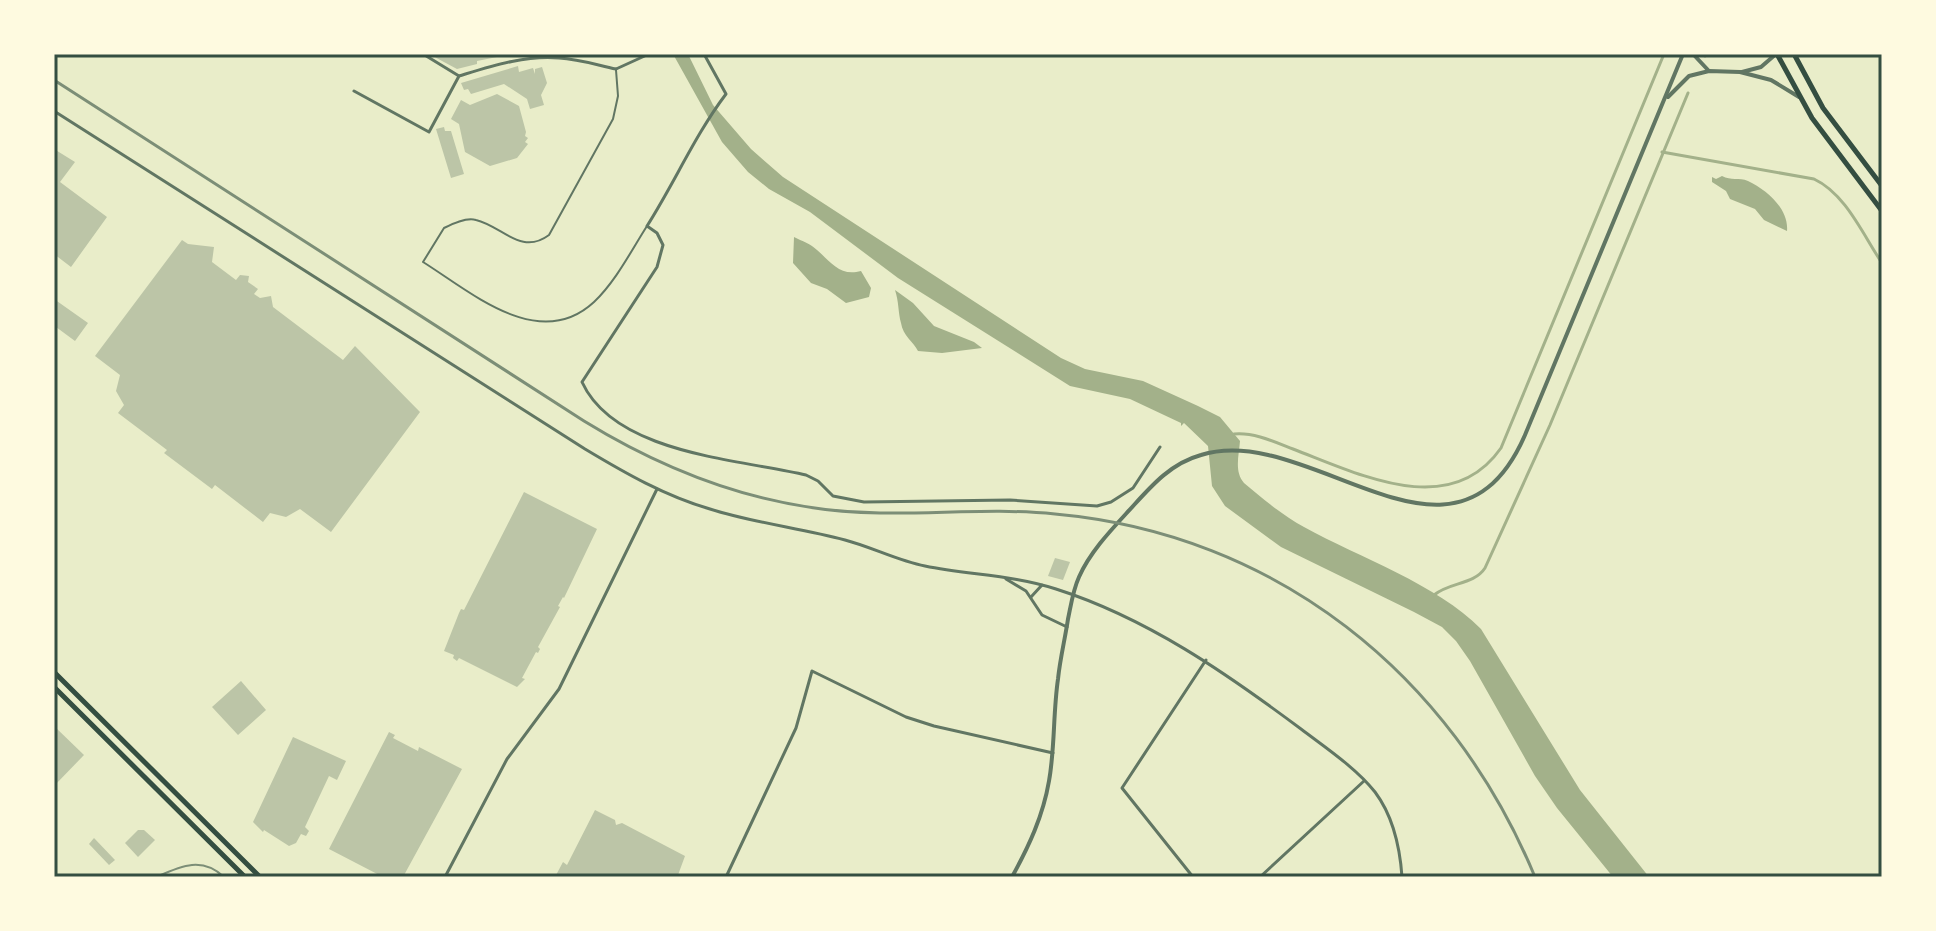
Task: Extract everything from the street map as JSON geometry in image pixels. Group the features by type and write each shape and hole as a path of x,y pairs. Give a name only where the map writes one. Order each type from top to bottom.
{"main road":[{"path":"1777,54 1800,98 1827,139 1882,211"},
{"path":"1794,54 1823,108 1882,186"},
{"path":"54,672 260,877"},
{"path":"54,687 245,877"}],"street":[{"path":"423,54 459,76"},
{"path":"704,54 726,94 705,122 647,226 662,240 661,259 582,382 591,398 611,418 668,446 806,475 818,481 829,494 841,498 899,503 1010,500 1097,506 1111,502 1133,488 1160,447"},
{"path":"1012,877 1042,812 1053,753 1058,679 1073,595 1079,577 1094,553 1142,496 1173,468 1201,454 1248,453 1281,460 1428,506 1468,500 1499,478 1521,444 1683,54"},
{"path":"1693,54 1709,71"},
{"path":"1740,72 1761,67 1777,54"},
{"path":"354,91 429,132 459,76 508,62 542,57 616,69 647,55"},
{"path":"1664,102 1689,76 1709,71 1740,72 1771,80 1800,98"},
{"path":"54,111 585,449 657,489 712,510 849,541 921,566 1042,585 1073,595 1140,625 1206,660 1307,734 1376,793 1397,838 1402,877"},
{"path":"1133,488 1142,496"},
{"path":"445,877 507,759 564,681 657,489"},
{"path":"1003,577 1019,586 1042,615 1067,627"},
{"path":"1031,598 1042,585"},
{"path":"1193,877 1122,788 1206,660"},
{"path":"726,877 796,728 812,671 906,717 1053,753"},
{"path":"1260,877 1364,781"}],"lane":[{"path":"616,69 618,96 613,119 551,233 538,242 525,243 478,220 469,219 444,228 423,262 506,313 529,321 551,322 573,316 593,303 647,226"}],"shaded area":[{"path":"673,54 688,54 713,105 751,149 783,177 1061,358 1085,369 1143,381 1220,417 1240,441 1238,463 1241,479 1266,501 1304,527 1420,585 1463,613 1481,629 1580,790 1649,877 1613,877 1535,776 1470,661 1442,627 1281,547 1225,506 1212,486 1208,446 1184,423 1181,426 1181,423 1130,399 1070,386 898,278 810,212 769,189 748,172 722,142"},
{"path":"1712,177 1748,181 1769,195 1781,208 1787,231 1764,220 1755,209 1730,199 1726,191 1712,182"},
{"path":"794,237 812,246 842,270 861,271 871,288 869,297 846,303 827,289 811,283 793,263"},
{"path":"895,290 913,303 934,326 982,348 942,353 918,351 902,328"}],"building":[{"path":"429,54 507,54 507,55 457,69"},
{"path":"518,66 519,72 533,68 535,74 535,69 542,67 547,83 541,95 544,105 530,109 527,99 504,84 471,94 468,89 464,90 461,83"},
{"path":"497,94 519,106 528,138 525,142 528,144 517,158 490,166 465,152 459,124 451,119 461,100 470,105"},
{"path":"444,127 445,131 451,131 464,174 451,178 436,129"},
{"path":"54,149 75,162 60,182 107,217 71,267 54,254"},
{"path":"182,240 188,244 214,247 212,262 236,280 240,275 249,276 248,282 258,289 254,294 260,298 271,296 273,307 343,360 355,346 420,412 331,532 300,509 286,517 270,513 263,522 215,485 212,489 164,453 167,450 118,413 124,405 116,391 120,375 95,356"},
{"path":"54,299 88,323 75,341 56,327 54,331"},
{"path":"524,492 597,529 538,647 538,653 522,678 525,679 517,687 459,658 457,661 454,655 444,651 461,609 464,610"},
{"path":"1055,558 1070,562 1063,580 1048,576"},
{"path":"241,681 266,710 238,735 212,707"},
{"path":"54,726 84,755 54,786"},
{"path":"389,732 395,735 393,738 418,751 419,747 462,769 403,877 383,877 329,849"},
{"path":"293,737 346,761 337,780 329,776 305,827 309,831 306,836 301,834 296,843 289,846 263,832 253,822"},
{"path":"595,810 615,820 616,825 622,823 685,856 678,875 555,877 563,862 567,865"},
{"path":"138,830 144,830 155,840 138,857 125,843"},
{"path":"94,838 115,860 109,865 89,844"}],"waterway":[{"path":"1234,434 1264,438 1346,470 1403,485 1430,487 1456,482 1480,470 1501,448 1664,54"},
{"path":"1434,595 1474,578 1485,568 1550,425 1688,93"},
{"path":"1662,152 1814,179 1845,205 1882,263"}],"tram line":[{"path":"156,877 191,865 208,867 224,877"}],"railway":[{"path":"54,80 584,421 653,459 689,474 763,498 840,511 1033,512 1136,527 1211,551 1282,584 1346,627 1404,678 1456,737 1499,804 1535,877"}]}
